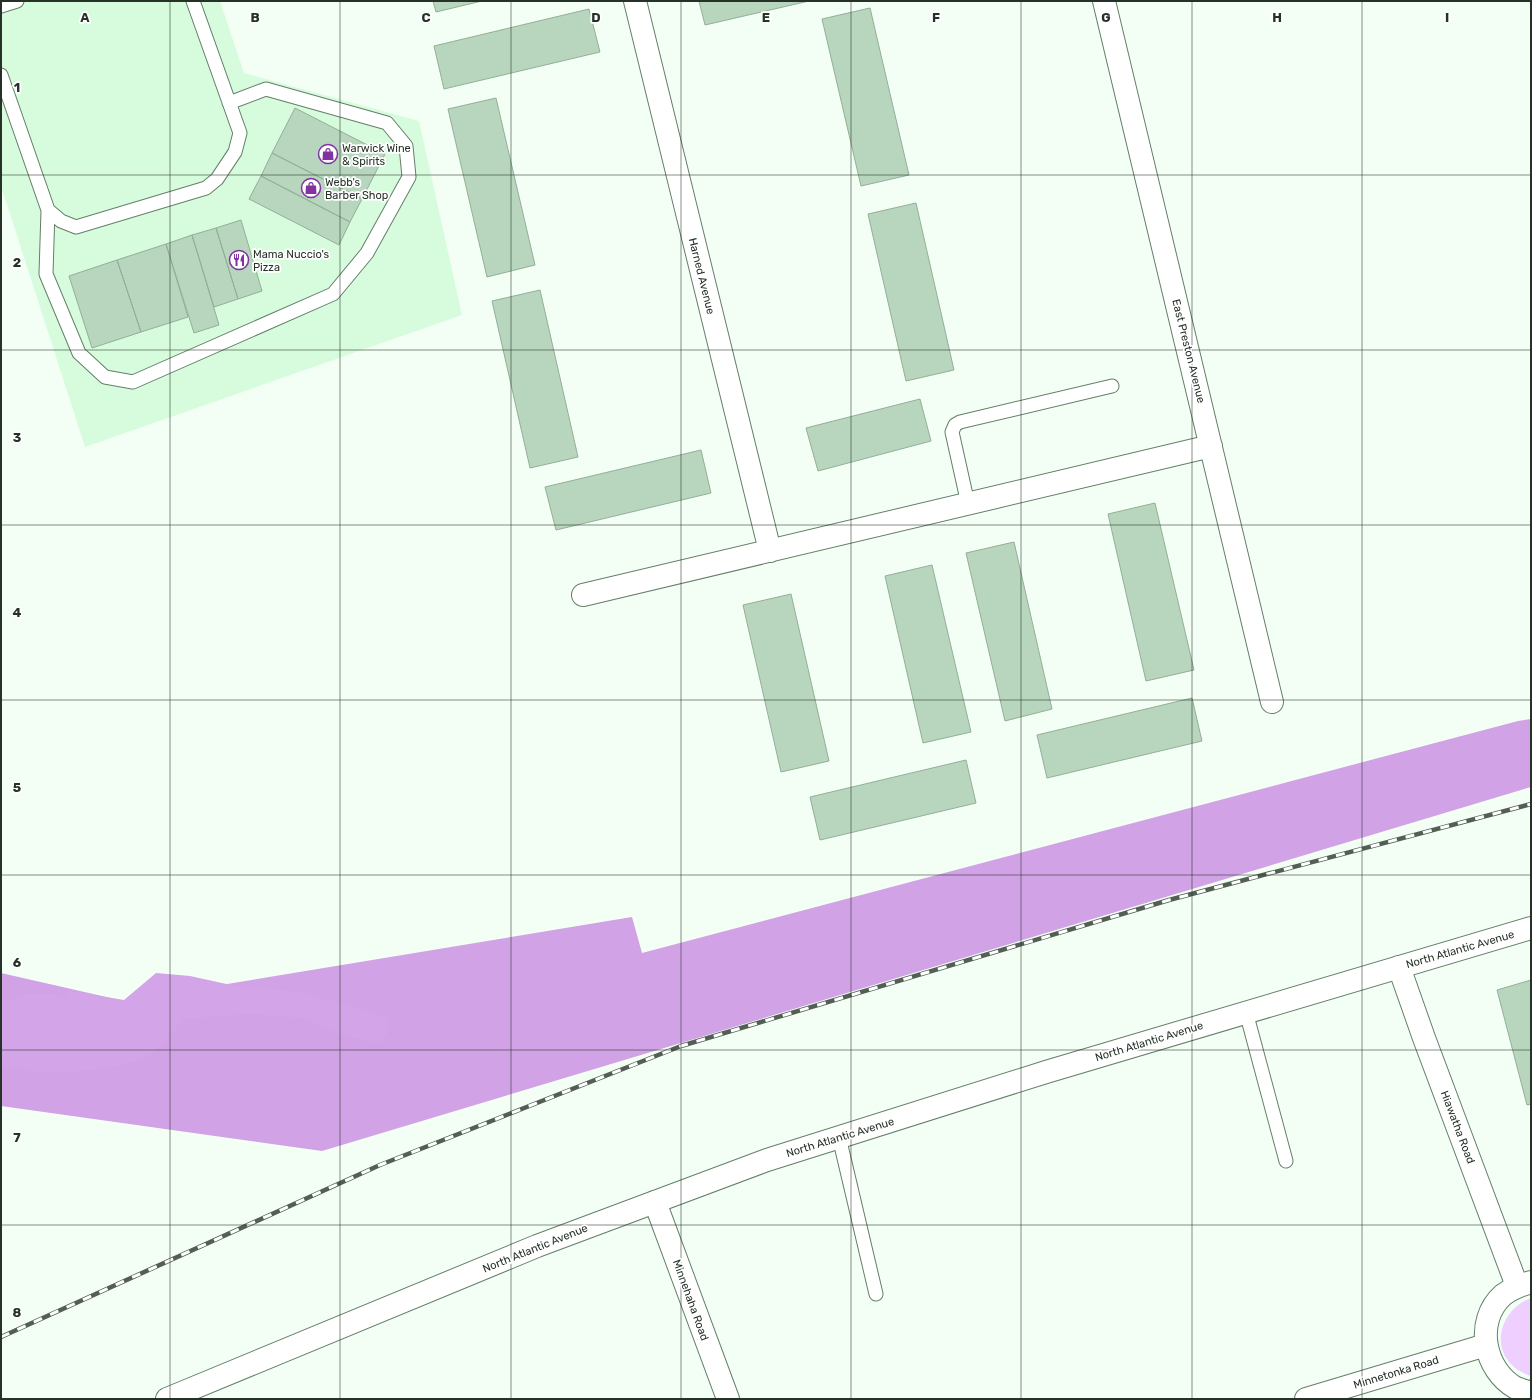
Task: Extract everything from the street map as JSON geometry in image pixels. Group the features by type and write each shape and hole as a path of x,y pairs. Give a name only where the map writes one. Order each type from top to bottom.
{"street":[{"name":"Harned Avenue","path":"635,1 770,551"},
{"name":"East Preston Avenue","path":"1104,1 1272,702"},
{"path":"583,595 1211,446"},
{"name":"North Atlantic Avenue","path":"167,1399 537,1246 767,1160 1046,1072 1531,928"},
{"name":"Hiawatha Road","path":"1399,967 1424,1038 1524,1284 1502,1296 1492,1310 1486,1327 1486,1345 1491,1363 1502,1378 1517,1388 1531,1393"},
{"name":"Minnehaha Road","path":"655,1202 728,1399"},
{"name":"Minnetonka Road","path":"1306,1399 1486,1345"}],"lane":[{"path":"1,6 18,1"},
{"path":"48,210 61,221 76,227 206,188 217,179 235,152 240,133 193,1"},
{"path":"1,75 48,210 46,274 79,353 105,377 133,382 333,294 367,253 409,177 406,146 387,123 266,89 229,102"},
{"path":"968,504 952,432 956,425 960,422 1112,386"},
{"path":"1246,1012 1286,1161"},
{"path":"839,1137 876,1294"}],"shaded area":[{"path":"1,1 220,1 244,73 419,121 462,315 85,447 1,186"},
{"path":"1531,719 1531,787 322,1151 1,1106 1,973 124,1001 632,917 642,953 1518,721"},
{"path":"156,973 190,976 240,987 295,991 364,1009 387,1017 388,1032 379,1043 343,1035 303,1018 248,1014 184,1019 163,1044 148,1056 127,1064 63,1073 35,1072 1,1065 1,1000 11,1001 29,993 66,995 69,991 124,1000"},
{"path":"1531,1298 1531,1376 1515,1368 1510,1363 1504,1354 1501,1345 1501,1335 1503,1326 1514,1309 1522,1302"}],"building":[{"path":"433,1 482,1 436,12"},
{"path":"699,1 809,1 705,25"},
{"path":"870,8 909,175 861,186 822,19"},
{"path":"589,9 600,52 444,89 434,46"},
{"path":"496,98 535,265 487,277 448,109"},
{"name":"Warwick Wine & Spirits","path":"295,108 385,154 362,199 272,153"},
{"name":"Webb's Barber Shop","path":"272,153 362,199 350,222 261,176"},
{"path":"261,176 350,222 339,245 249,199"},
{"path":"916,203 954,370 906,381 868,214"},
{"name":"Mama Nuccio's Pizza","path":"241,220 262,291 238,299 216,228"},
{"path":"216,228 238,299 214,307 192,235"},
{"path":"192,235 219,325 194,333 166,244"},
{"path":"166,244 188,317 141,332 117,260"},
{"path":"117,260 141,332 92,348 69,276"},
{"path":"540,290 578,457 530,468 492,301"},
{"path":"920,399 931,441 818,471 806,428"},
{"path":"701,450 711,493 556,530 545,487"},
{"path":"1155,503 1194,670 1146,681 1108,514"},
{"path":"1014,542 1052,709 1005,721 966,553"},
{"path":"932,565 971,732 923,743 885,576"},
{"path":"791,594 829,761 781,772 743,605"},
{"path":"1192,698 1202,741 1047,778 1037,735"},
{"path":"966,760 976,803 820,840 810,797"},
{"path":"1531,980 1531,1104 1527,1105 1497,990"}],"railway":[{"path":"1,1337 380,1165 681,1046 1169,900 1531,804"}],"place":[{"name":"Warwick Wine & Spirits","path":"328,154"},
{"name":"Webb's Barber Shop","path":"311,188"},
{"name":"Mama Nuccio's Pizza","path":"239,260"}]}
